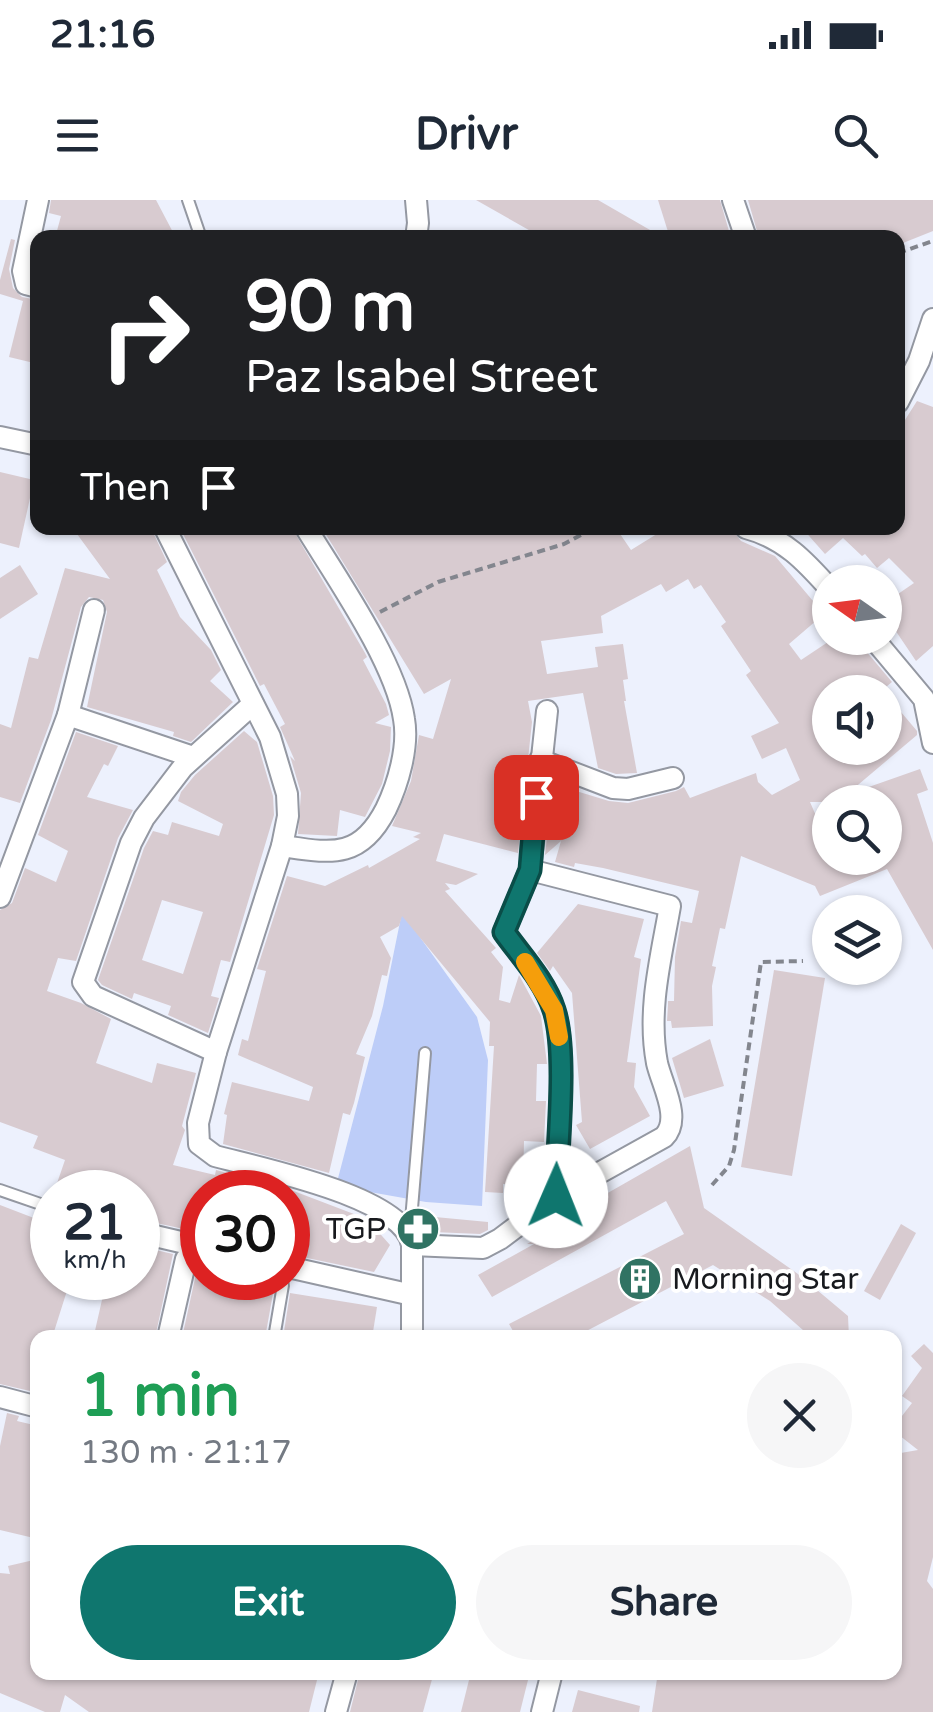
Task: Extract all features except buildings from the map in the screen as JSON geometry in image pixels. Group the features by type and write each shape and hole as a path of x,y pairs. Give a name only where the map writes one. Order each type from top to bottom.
{"street":[{"path":"32,230 38,200"},
{"path":"416,200 416,230"},
{"path":"734,200 743,230"},
{"path":"30,238 23,272 26,284 30,285"},
{"path":"905,388 933,319"},
{"path":"0,437 30,443"},
{"path":"168,535 270,737 287,794 288,816 282,846 216,1052 197,1134 199,1144 206,1151 366,1201 402,1222 411,1239 412,1330"},
{"path":"282,846 322,852 348,849 376,828 390,801 404,747 405,721 398,693 363,622 310,535"},
{"path":"768,535 797,552 812,569"},
{"path":"0,897 68,715 94,610"},
{"path":"887,655 924,699 933,742"},
{"path":"216,1052 92,996 83,982 131,844 144,818 193,757 253,704"},
{"path":"547,711 530,870 504,932 542,984 554,1010 560,1044 556,1196"},
{"path":"68,715 193,757"},
{"path":"540,760 613,788 628,789 674,778"},
{"path":"411,1239 483,1248 556,1196 664,1136 671,1128 657,1060 653,1001 670,906 530,870"},
{"path":"310,1280 412,1295"},
{"path":"170,1330 180,1299"},
{"path":"0,1396 30,1405"},
{"path":"336,1712 345,1680"},
{"path":"542,1712 550,1680"}],"lane":[{"path":"188,200 198,230"},
{"path":"411,1239 425,1053"},
{"path":"0,1190 30,1200"},
{"path":"276,1330 281,1300"}],"path":[{"path":"905,251 933,241"},
{"path":"363,622 438,582 564,544 581,535"},
{"path":"712,1186 729,1166 734,1150 760,962 803,961"}],"shaded area":[{"path":"402,912 477,1017 488,1060 482,1206 426,1202 336,1186 383,1006"}],"slow traffic":[{"path":"525,962 542,984 554,1010 559,1037"}],"place":[{"name":"TGP","path":"418,1229"},
{"name":"Morning Star","path":"640,1279"}],"route":[{"path":"536,797 530,870 504,932 542,984 554,1010 560,1044 556,1196"}]}
